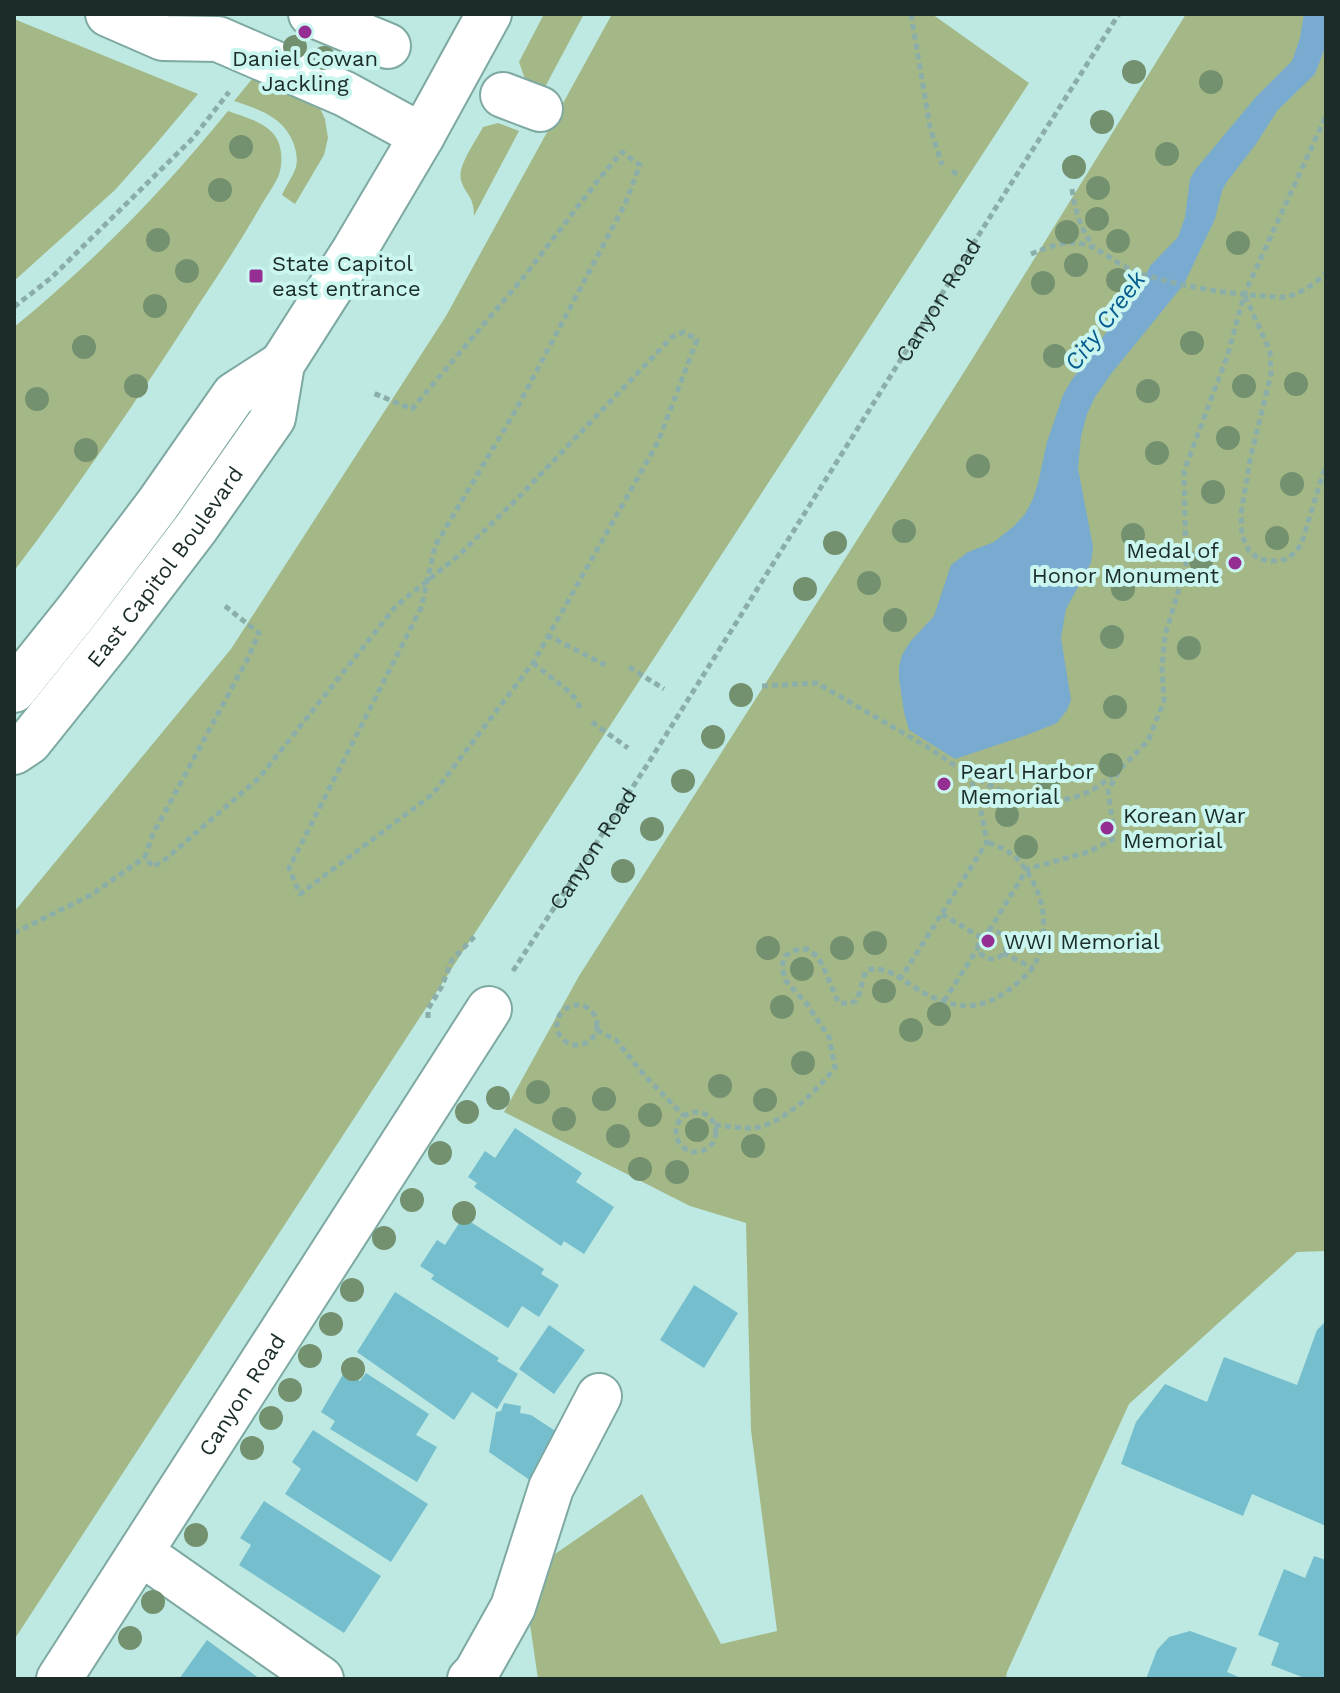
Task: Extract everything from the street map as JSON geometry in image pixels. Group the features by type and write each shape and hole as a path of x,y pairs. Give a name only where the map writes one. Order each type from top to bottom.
{"street":[{"path":"108,14 218,39 345,94 422,136"},
{"path":"311,14 388,46"},
{"name":"East Capitol Boulevard","path":"14,752 29,742 113,637 196,528 273,418 282,364 422,136 486,15"},
{"name":"East Capitol Boulevard","path":"14,690 158,504 234,395 282,364"},
{"name":"Canyon Road","path":"59,1679 489,1009"},
{"path":"470,1679 513,1607 551,1488 599,1396"},
{"path":"141,1553 321,1679"}],"path":[{"path":"911,14 930,127 942,165"},
{"name":"Canyon Road","path":"489,1009 649,762 1119,14"},
{"path":"14,307 51,278 193,138 230,90"},
{"path":"762,686 817,683 969,775 1013,797 1046,803 1088,793 1120,769 1148,741 1164,701 1162,668 1165,635 1186,566 1184,471 1228,354 1244,295 1325,120"},
{"path":"145,857 153,867 167,858 259,778 396,606 427,580 458,556 478,537 672,337 684,332 697,340 658,442 533,663 433,794 300,894 289,868 421,608 427,580 435,546 517,408 625,204 640,165 622,152 523,278 412,409 373,393"},
{"path":"952,171 961,177"},
{"path":"1072,189 1074,205 1094,248"},
{"path":"1031,254 1050,246 1076,243 1094,248 1146,274 1244,295 1285,297 1316,283 1326,273"},
{"path":"1244,295 1270,351 1271,374 1250,460 1241,514 1242,535 1249,551 1259,559 1288,559 1301,545 1326,464"},
{"path":"14,933 91,895 145,857 153,834 259,633 225,606"},
{"path":"547,635 605,665"},
{"path":"533,663 572,694 581,709"},
{"path":"629,667 664,689"},
{"path":"592,722 628,748"},
{"path":"944,1001 978,947 980,937 989,931 1027,869 1088,852 1115,838 1108,791 1120,769"},
{"path":"901,978 987,842 980,806 969,775"},
{"path":"715,1125 758,1128 787,1113 824,1082 835,1068 829,1037 806,1003 785,980 782,966 785,956 796,950 807,949 817,956 838,1002 848,1004 856,1001 862,991 862,978 867,970 877,967 927,995 958,1005 985,1004 1007,992 1033,968 1039,951 1044,913 1039,895 1027,869 1006,848 987,842"},
{"path":"942,914 980,937"},
{"path":"978,947 991,959 1003,953 1006,942 1003,936 989,931"},
{"path":"428,1009 442,986 452,960 477,934"},
{"path":"1003,953 1033,968"},
{"path":"580,1005 594,1014 597,1030 588,1042 570,1044 560,1036 557,1025 565,1010 580,1005"},
{"path":"597,1030 616,1040 644,1075 684,1116"},
{"path":"696,1111 710,1117 716,1134 707,1149 694,1152 682,1145 677,1136 678,1124 684,1116 696,1111"}],"green space":[{"path":"544,14 584,14 545,87 525,79 519,62"},
{"path":"612,14 932,14 1029,83 14,1640 14,912 231,649 446,316"},
{"path":"1186,14 1326,14 1326,1251 1297,1252 1129,1404 1006,1679 538,1679 523,1576 642,1494 721,1644 777,1631 751,1430 746,1223 690,1206 504,1112 579,976 966,369"},
{"path":"14,19 198,94 115,190 14,281"},
{"path":"257,73 319,106 325,119 328,138 324,155 295,204 282,195 297,164 289,133 269,115 234,101"},
{"path":"228,111 262,124 275,136 281,156 278,177 133,404 14,571 14,327 127,225"},
{"path":"498,123 519,131 474,216 473,204 461,180 462,168 483,127"}],"water":[{"path":"1304,14 1326,14 1326,45 1315,74 1277,111 1226,183 1215,219 1184,284 1111,374 1087,414 1078,468 1093,547 1091,563 1066,609 1061,638 1071,700 1067,710 1057,723 955,759 909,730 899,678 902,655 934,616 951,565 968,552 994,542 1025,514 1033,499 1063,395 1142,283 1150,266 1178,237 1185,217 1190,179 1195,170 1255,98 1292,61"}],"building":[{"path":"515,1128 582,1173 576,1182 614,1207 584,1254 564,1241 561,1246 474,1187 477,1183 468,1177 485,1151 495,1158"},
{"path":"463,1217 544,1269 541,1274 559,1285 539,1317 522,1306 508,1328 431,1279 434,1275 420,1266 437,1240 445,1245"},
{"path":"694,1285 738,1313 704,1368 660,1340"},
{"path":"395,1292 499,1358 497,1361 518,1374 497,1409 472,1392 454,1420 357,1352"},
{"path":"1326,1321 1326,1526 1252,1494 1243,1516 1121,1464 1136,1422 1165,1384 1207,1402 1224,1357 1297,1385 1317,1330"},
{"path":"549,1325 585,1350 554,1394 519,1369"},
{"path":"345,1371 360,1381 366,1373 429,1414 416,1435 437,1447 417,1482 330,1429 335,1421 321,1412"},
{"path":"504,1403 521,1406 520,1413 531,1415 560,1434 531,1481 489,1452 496,1412 501,1411"},
{"path":"313,1430 428,1504 391,1562 285,1494 301,1469 292,1462"},
{"path":"264,1501 381,1576 344,1633 239,1565 251,1545 240,1538"},
{"path":"1314,1556 1326,1560 1326,1679 1307,1679 1271,1665 1279,1643 1258,1635 1284,1569 1305,1578"},
{"path":"1190,1631 1237,1648 1227,1672 1243,1679 1146,1679 1157,1650 1169,1637"},
{"path":"207,1640 260,1679 179,1679"}],"place":[{"name":"Daniel Cowan Jackling","path":"305,32"},
{"name":"State Capitol east entrance","path":"256,276"},
{"name":"Medal of Honor Monument","path":"1235,563"},
{"name":"Pearl Harbor Memorial","path":"944,784"},
{"name":"Korean War Memorial","path":"1107,828"},
{"name":"WWI Memorial","path":"988,941"}],"water label":[{"name":"City Creek","path":"1105,321"}]}
